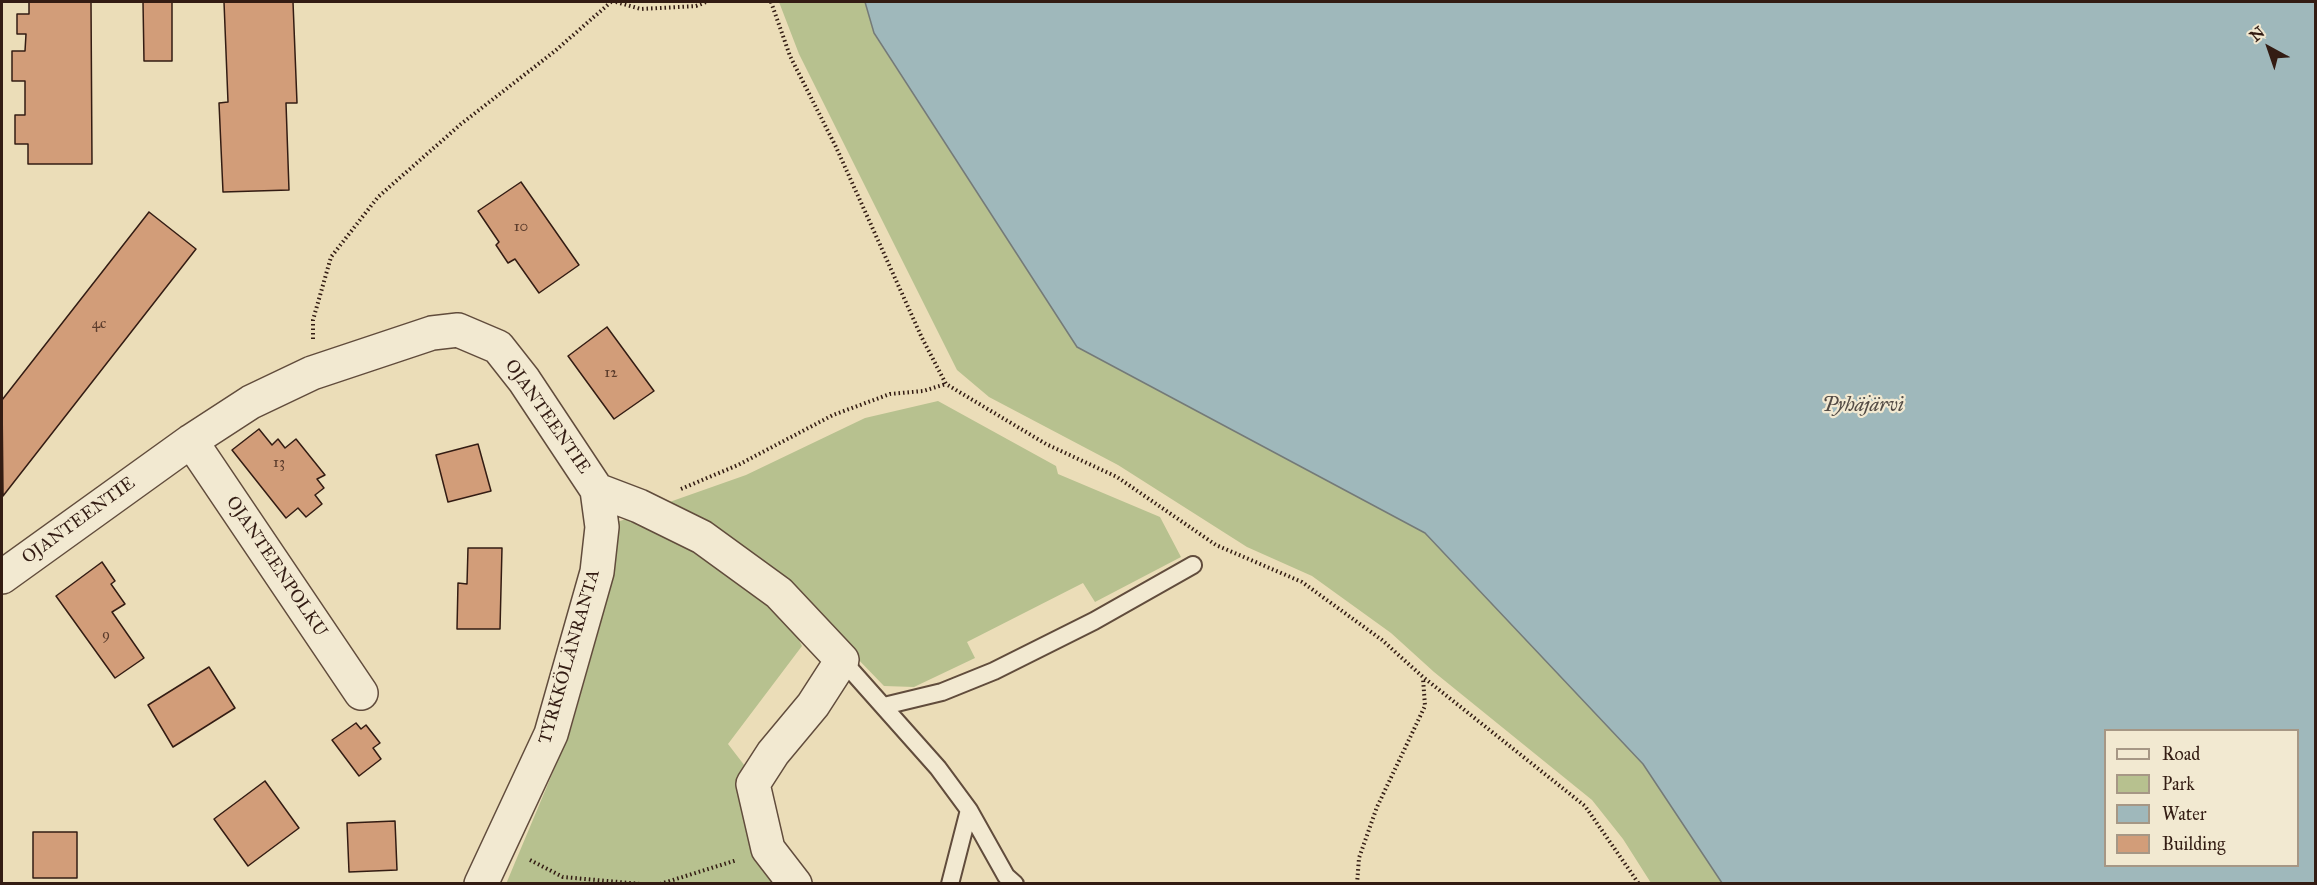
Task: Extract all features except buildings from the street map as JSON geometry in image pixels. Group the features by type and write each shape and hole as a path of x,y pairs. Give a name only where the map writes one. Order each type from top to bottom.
{"street":[{"name":"OJANTEENTIE","path":"2,577 191,441 251,402 312,373 432,333 458,330 498,347 524,380 597,490 639,506 702,537 779,592 842,660"},
{"name":"OJANTEENPOLKU","path":"191,441 361,693"},
{"name":"TYRKKÖLÄNRANTA","path":"481,884 551,734 597,572 602,527 597,490"},
{"path":"795,884 768,849 753,784 773,753 813,705 842,660"}],"lane":[{"path":"884,706 942,692 994,671 1094,621 1193,564"},
{"path":"842,660 938,768 969,810 1006,876 1015,884"},
{"path":"950,884 969,810"}],"path":[{"path":"312,373 313,320 331,257 378,197 462,124 555,51 611,2"},
{"path":"616,2 641,9 696,6 706,2"},
{"path":"771,2 789,56 836,147 922,338 946,384 1046,444 1117,477 1216,545 1302,582 1382,640 1423,677 1585,806 1639,884"},
{"path":"639,506 738,465 833,416 890,394 923,391 946,384"},
{"path":"1358,884 1359,858 1377,807 1425,706 1423,677"},
{"path":"499,844 564,877 641,884"},
{"path":"660,884 720,867 768,849"}],"green space":[{"path":"779,2 865,2 874,34 1077,347 1425,533 1643,764 1722,883 1651,883 1623,839 1592,800 1434,672 1391,633 1312,576 1247,547 1118,465 989,397 957,370 799,54"},
{"path":"938,401 1056,466 1058,474 1160,517 1181,557 1095,602 1083,583 967,642 975,658 914,687 884,686 790,589 661,505 746,475 865,418"},
{"path":"630,518 690,550 785,613 802,646 728,744 748,770 795,883 506,884 571,729 606,604 613,523"}],"water":[{"name":"Pyhäjärvi","path":"865,2 2315,2 2315,883 1722,883 1643,764 1425,533 1077,347 874,33"}]}
